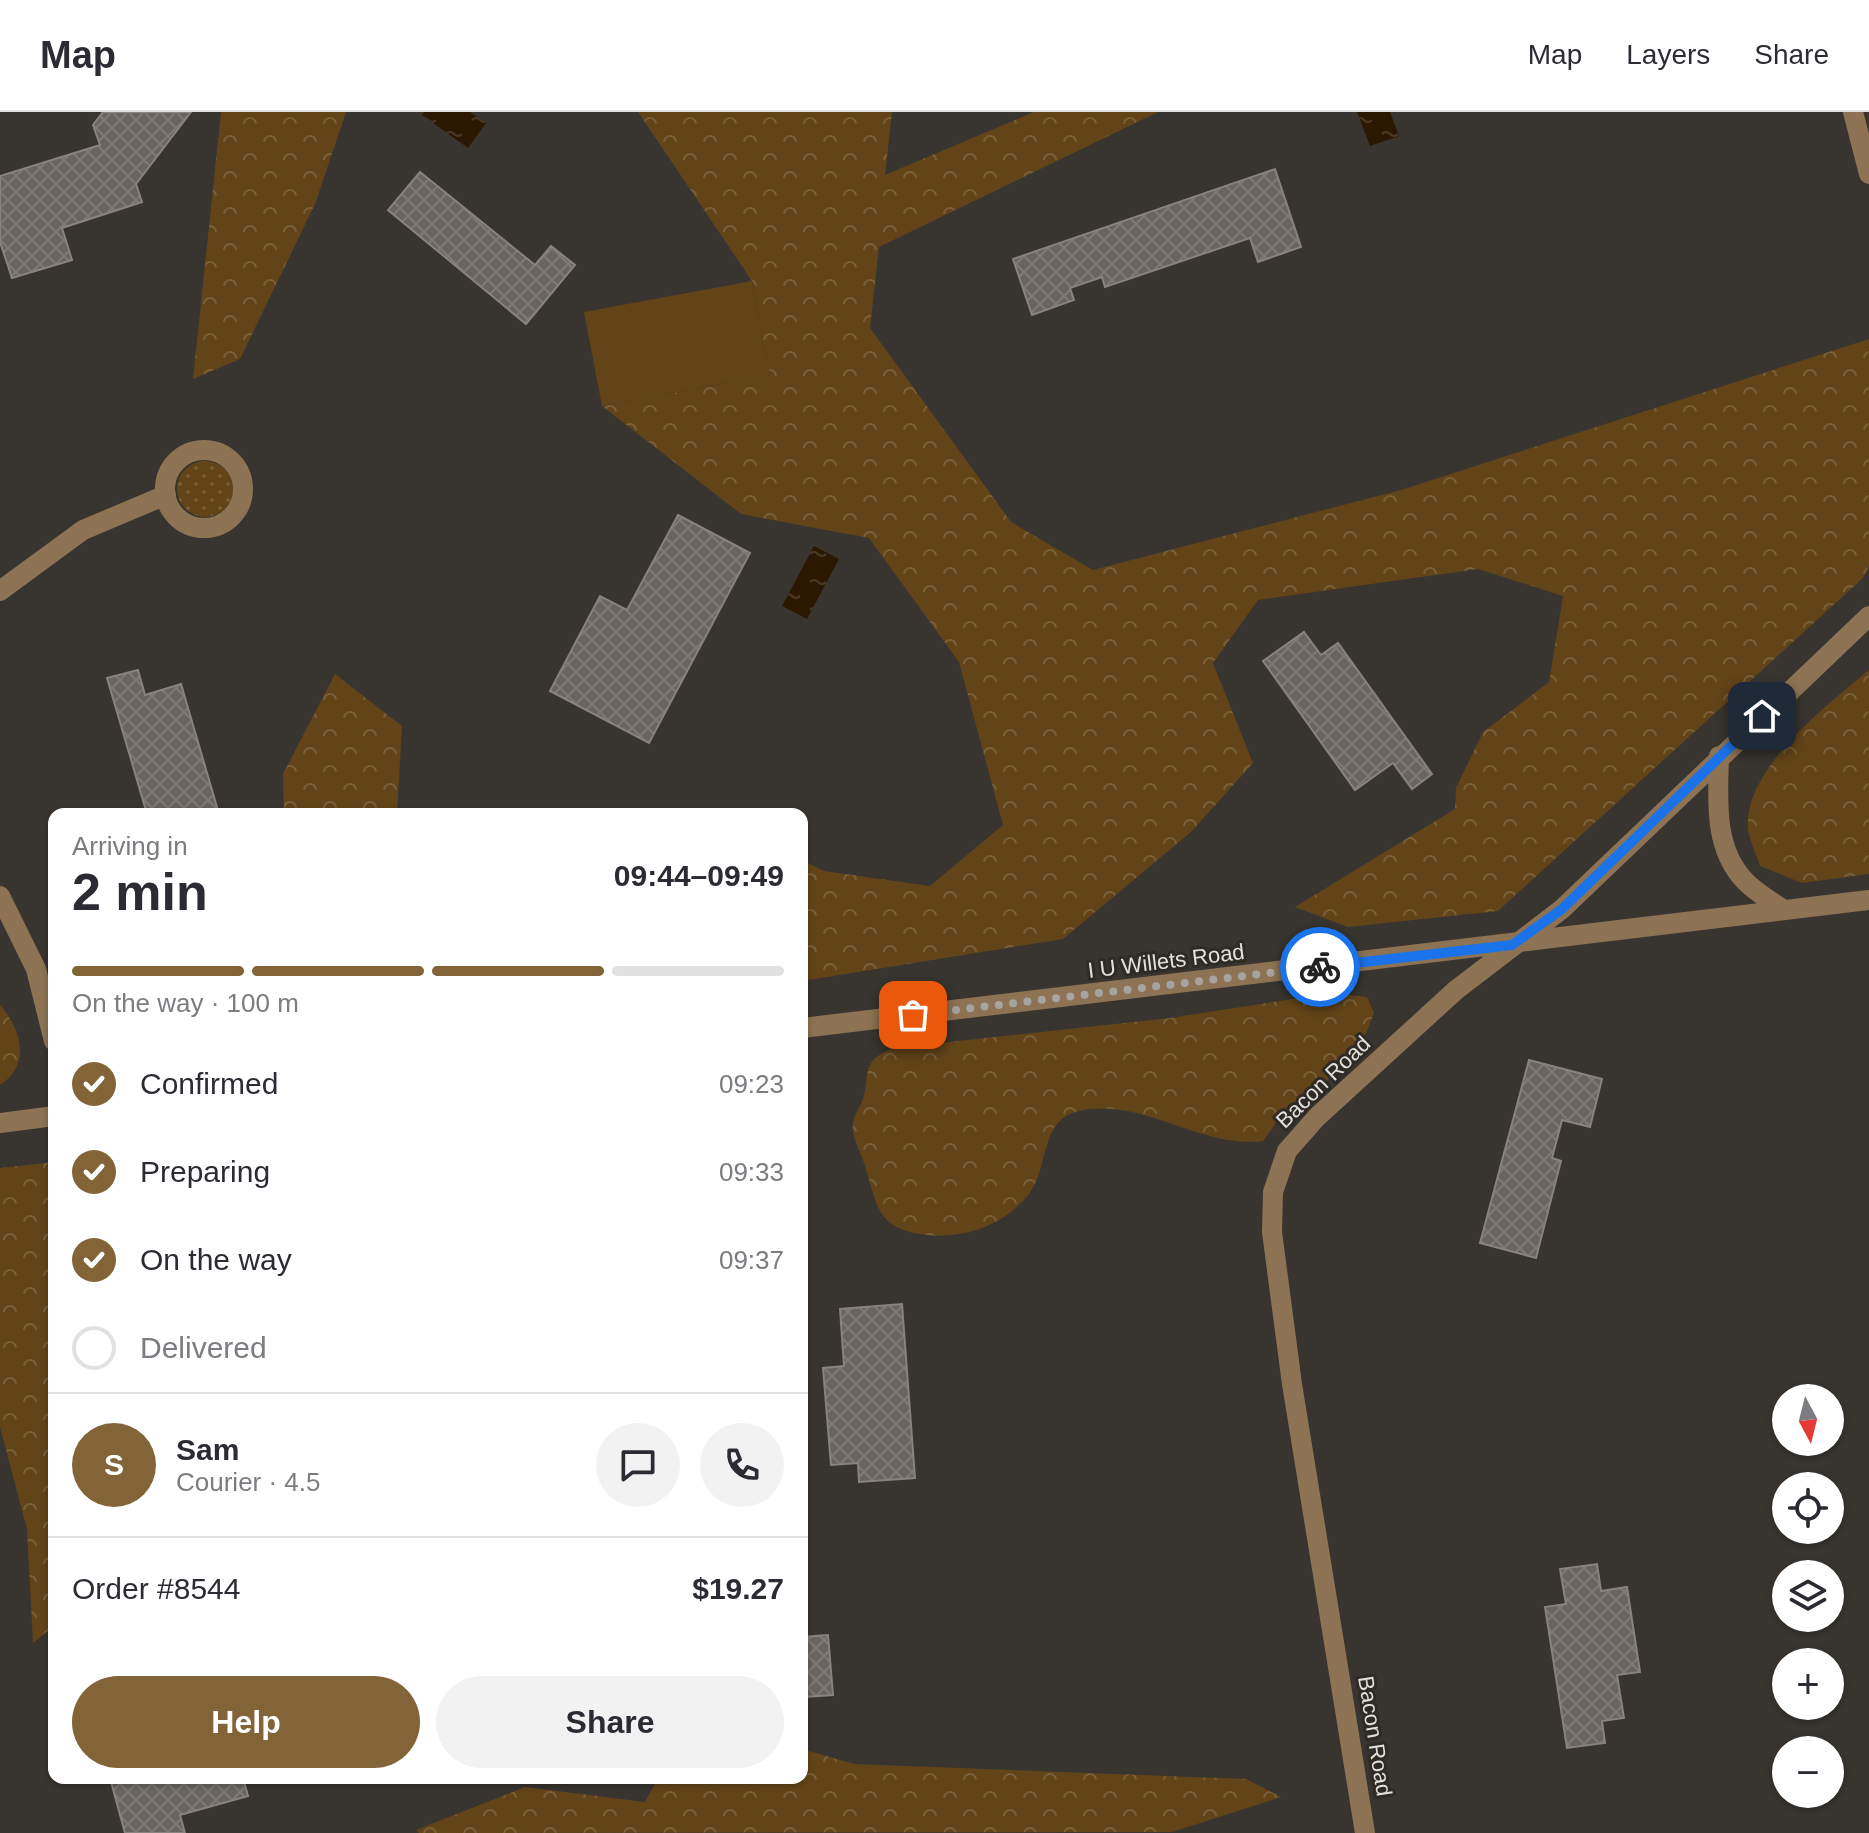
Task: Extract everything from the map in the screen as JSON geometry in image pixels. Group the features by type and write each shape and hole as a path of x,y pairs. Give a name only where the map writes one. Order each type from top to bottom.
{"street":[{"path":"1853,112 1869,174"},
{"path":"0,591 83,530 166,495"},
{"name":"Bacon Road","path":"1365,1833 1292,1384 1272,1232 1273,1192 1287,1151 1317,1117 1456,990 1562,909 1869,616"},
{"path":"1719,756 1719,820 1724,845 1744,881 1784,910"},
{"path":"0,896 36,969 48,1017"},
{"name":"I U Willets Road","path":"808,1027 1869,900"},
{"path":"0,1123 48,1117"}],"green space":[{"path":"221,112 346,112 315,204 240,359 193,379"},
{"path":"638,112 892,112 885,175 1034,112 1158,112 879,247 870,328 1011,522 1093,570 1401,490 1869,339 1869,566 1863,578 1498,911 1348,927 1295,907 1455,809 1456,788 1483,732 1549,682 1563,596 1478,569 1258,600 1213,663 1253,763 1191,832 1063,939 808,980 808,863 824,871 930,886 1003,825 959,662 869,538 741,514 602,406 770,375 752,281"},
{"path":"752,281 770,375 602,406 584,312"},
{"path":"205,461 225,469 233,489 225,509 205,517 185,509 177,489 185,469"},
{"path":"1869,670 1869,874 1802,883 1760,866 1748,830 1750,807 1759,784 1791,740"},
{"path":"335,674 402,726 397,808 284,808 283,774"},
{"path":"1332,993 1367,997 1374,1013 1361,1046 1331,1077 1281,1116 1263,1141 1216,1138 1126,1111 1079,1111 1057,1124 1036,1183 1019,1205 996,1222 955,1235 927,1235 898,1228 889,1222 877,1205 854,1138 853,1125 863,1100 870,1066 894,1048 1170,1018"},
{"path":"0,1005 14,1025 20,1047 16,1068 0,1085"},
{"path":"48,1163 48,1631 33,1643 27,1529 0,1427 0,1168"},
{"path":"808,1751 854,1764 1246,1779 1281,1797 1172,1832 419,1833 416,1830 525,1787 645,1802 655,1784 808,1784"}],"water":[{"path":"424,112 470,112 486,123 468,148 422,115"},
{"path":"1357,112 1390,112 1399,136 1370,146"},
{"path":"814,546 839,559 807,619 782,606"}],"building":[{"path":"103,112 191,112 136,184 142,202 62,228 72,260 12,278 0,242 0,176 100,145 93,125"},
{"path":"1275,169 1301,247 1258,262 1250,238 1105,287 1102,277 1070,288 1074,300 1032,315 1013,259"},
{"path":"420,172 535,265 551,246 575,265 526,324 388,210"},
{"path":"678,515 750,553 649,743 550,691 600,596 627,610"},
{"path":"1304,632 1321,655 1338,643 1432,774 1412,789 1393,763 1355,790 1263,661"},
{"path":"138,670 145,695 181,684 217,808 145,808 107,678"},
{"path":"1529,1060 1602,1079 1590,1127 1562,1120 1552,1158 1561,1161 1536,1258 1480,1243"},
{"path":"902,1304 915,1478 859,1482 858,1463 831,1465 823,1368 844,1366 840,1309"},
{"path":"1597,1564 1601,1591 1627,1587 1640,1672 1617,1675 1624,1718 1602,1721 1605,1743 1567,1748 1545,1607 1566,1604 1560,1569"},
{"path":"828,1635 833,1695 808,1697 808,1637"},
{"path":"112,1784 245,1784 248,1796 180,1815 185,1833 125,1833"}],"way so far":[{"path":"913,1015 1320,967"}],"route":[{"path":"1320,967 1512,945 1562,909 1762,716"}]}
